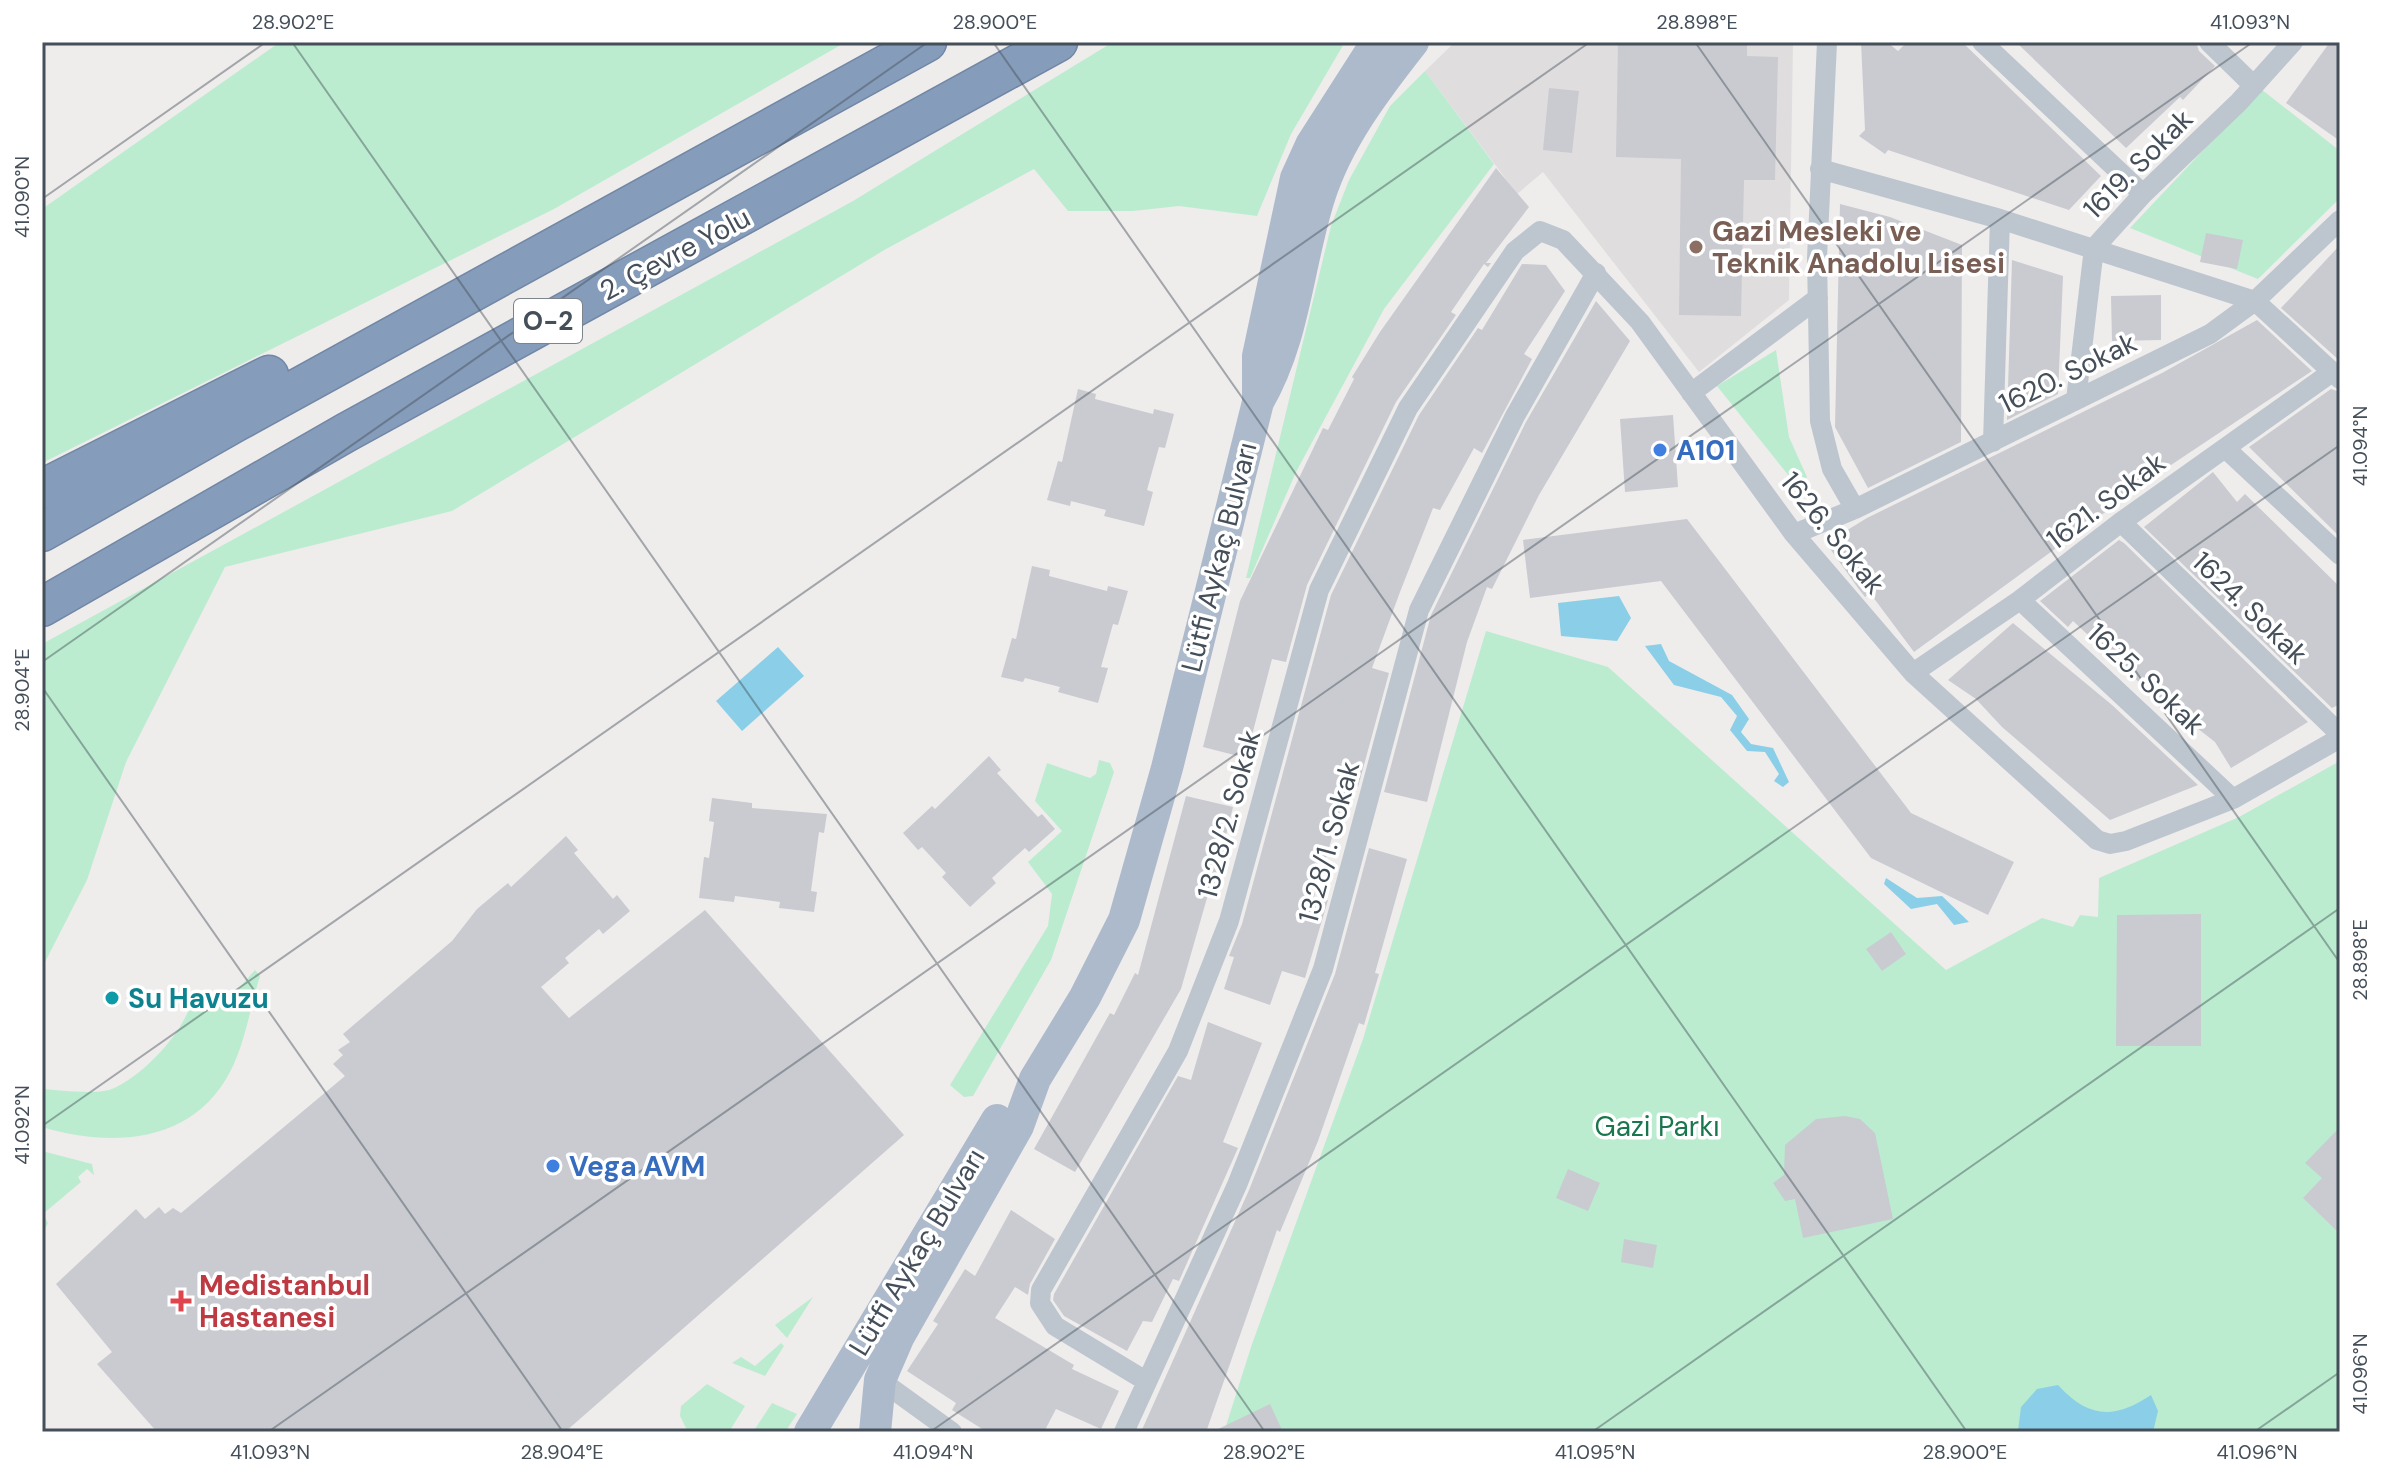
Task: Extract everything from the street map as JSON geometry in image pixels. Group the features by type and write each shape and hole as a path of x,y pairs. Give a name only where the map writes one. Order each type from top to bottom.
{"highway":[{"name":"O-2","path":"42,532 463,296 927,42"},
{"name":"2. Çevre Yolu","path":"42,607 347,432 1058,42"},
{"path":"42,489 385,319 463,296"}],"main road":[{"path":"1258,402 1258,356 1296,178 1311,145 1377,42"},
{"name":"Lütfi Aykaç Bulvarı","path":"875,1432 880,1380 910,1315 1018,1126 1035,1079 1106,958 1132,896 1258,402 1278,368 1309,232 1333,162 1384,79 1413,42"},
{"name":"Lütfi Aykaç Bulvarı","path":"810,1432 998,1118 1035,1079"}],"street":[{"path":"1827,42 1820,169 1820,421 1832,469 1855,509"},
{"path":"1982,42 2143,194"},
{"path":"2209,42 2254,86"},
{"name":"1619. Sokak","path":"2076,400 2094,248 2143,194 2254,86 2293,42"},
{"path":"1820,169 2000,219 2255,301 2336,376"},
{"path":"1993,442 2000,219"},
{"name":"1620. Sokak","path":"1794,534 1855,509 2210,334 2255,301 2340,220"},
{"name":"1626. Sokak","path":"1540,231 1563,240 1640,322 1794,534 1913,673 2097,840 2110,844 2233,799"},
{"name":"1328/2. Sokak","path":"1146,1381 1055,1326 1040,1303 1041,1290 1178,1051 1224,936 1319,590 1408,408 1515,251 1540,231"},
{"name":"1328/1. Sokak","path":"1124,1432 1237,1185 1323,969 1419,610 1515,416 1596,273"},
{"path":"1691,393 1818,298"},
{"name":"1621. Sokak","path":"1913,673 2020,600 2121,522 2225,448 2336,376"},
{"path":"2225,448 2340,555"},
{"name":"1624. Sokak","path":"2121,522 2340,736"},
{"name":"1625. Sokak","path":"2020,600 2233,799"},
{"path":"2233,799 2340,736"},
{"path":"880,1380 952,1432"}],"shaded area":[{"name":"Gazi Mesleki ve Teknik Anadolu Lisesi","path":"1455,42 1793,42 1789,300 1699,372 1543,172 1517,194 1425,71"}],"green space":[{"path":"280,42 846,42 554,209 42,463 42,209"},
{"path":"1113,42 1345,42 1291,134 1257,216 1179,206 1133,211 1068,211 1034,169 886,249 452,511 225,567 126,762 87,880 42,968 42,644 853,201"},
{"path":"1425,71 1494,164 1384,309 1296,472 1250,578 1246,578 1331,226 1349,180 1390,106"},
{"path":"2261,89 2340,151 2340,198 2258,279 2130,228"},
{"path":"1776,350 1789,437 1807,477 1801,486 1797,486 1717,386"},
{"name":"Gazi Parkı","path":"1486,631 1608,667 1946,970 2042,918 2073,927 2080,915 2098,917 2099,878 2239,817 2340,761 2340,1432 1224,1432 1252,1344 1363,1039"},
{"path":"1099,760 1110,763 1114,772 1051,960 973,1096 964,1097 950,1085 1048,926 1052,894 1028,862 1062,831 1035,801 1047,763 1090,778 1096,774"},
{"path":"255,970 260,976 236,1059 215,1095 196,1113 173,1126 122,1138 68,1134 42,1127 42,1089 97,1092 123,1083 135,1076 167,1044 189,1009 225,1004"},
{"path":"42,1151 92,1164 94,1175 87,1169 78,1177 81,1182 43,1214 48,1223 44,1231 42,1229"},
{"path":"813,1297 787,1338 775,1325"},
{"path":"781,1343 784,1346 765,1376 732,1363 741,1357 755,1366"},
{"path":"707,1384 745,1406 729,1432 688,1432 680,1416 681,1406"},
{"path":"772,1403 797,1414 785,1432 753,1432"}],"water":[{"path":"1619,596 1631,618 1617,641 1561,636 1558,603"},
{"path":"1661,644 1669,661 1732,695 1749,719 1741,732 1751,744 1773,748 1789,782 1783,787 1774,781 1779,774 1765,752 1747,751 1730,730 1737,716 1721,697 1674,685 1645,646"},
{"path":"778,647 804,676 742,731 716,701"},
{"path":"1886,878 1917,898 1942,896 1969,922 1954,925 1937,904 1911,909 1884,884"},
{"path":"2058,1385 2081,1404 2103,1412 2126,1408 2151,1395 2158,1411 2153,1432 2018,1431 2021,1407 2037,1389"}],"building":[{"path":"1618,42 1747,42 1747,56 1778,57 1775,180 1744,180 1741,316 1679,315 1681,159 1616,157"},
{"path":"1861,42 1887,42 1898,51 1907,42 1962,42 2101,176 2069,210 1888,150 1885,154 1859,136 1865,130"},
{"path":"2016,42 2196,42 2199,51 2215,66 2183,100 2180,97 2126,148"},
{"path":"2330,42 2340,42 2340,141 2286,103"},
{"path":"1549,88 1579,91 1572,153 1543,150"},
{"path":"1496,168 1529,207 1486,263 1491,263 1488,267 1484,264 1466,290 1451,312 1456,315 1396,402 1307,585 1286,662 1272,659 1246,758 1203,747 1240,601 1323,428 1328,430 1354,379 1352,377 1380,332"},
{"path":"1840,204 1890,217 1962,245 1961,442 1868,488 1835,427"},
{"path":"2206,233 2243,240 2237,269 2200,262"},
{"path":"2340,245 2340,361 2281,308"},
{"path":"2012,260 2063,276 2058,394 2007,420"},
{"path":"1522,264 1546,265 1565,291 1524,354 1532,359 1482,453 1474,448 1440,510 1433,508 1400,592 1372,668 1389,673 1358,787 1348,785 1314,897 1328,900 1305,978 1282,971 1270,1005 1224,989 1234,957 1229,956 1242,924 1331,595 1419,415 1478,328 1482,330"},
{"path":"2161,295 2161,340 2112,341 2111,296"},
{"path":"1596,301 1630,341 1539,495 1492,589 1487,587 1467,642 1427,802 1384,792 1431,615 1526,422"},
{"path":"2257,320 2312,371 2156,475 1914,652 1870,593 1865,597 1826,543 1867,518 2162,373"},
{"path":"1078,389 1096,394 1095,399 1153,414 1154,409 1174,414 1165,448 1159,447 1147,490 1153,492 1144,526 1104,516 1106,510 1071,501 1070,506 1047,500 1058,461 1062,462"},
{"path":"2331,389 2340,392 2340,537 2249,447"},
{"path":"1673,415 1678,487 1625,492 1620,419"},
{"path":"2213,472 2237,502 2245,494 2340,587 2340,704 2332,708 2144,527"},
{"path":"1687,519 1911,813 2014,862 1988,915 1871,858 1661,581 1530,598 1523,540"},
{"path":"2119,540 2308,722 2231,768 2215,742 2142,685 2073,621 2068,627 2040,601"},
{"path":"1032,566 1050,570 1049,576 1107,591 1108,586 1128,591 1118,625 1113,624 1101,667 1108,668 1098,703 1058,692 1060,687 1025,678 1023,682 1001,677 1012,638 1016,639"},
{"path":"2013,623 2112,705 2198,785 2110,820 2002,727 1976,699 1948,680"},
{"path":"989,756 1001,770 997,773 1038,817 1042,814 1055,829 1029,852 1025,848 992,878 996,883 970,907 942,877 946,873 922,847 918,850 903,833 932,806 935,809"},
{"path":"1186,796 1233,807 1224,843 1229,844 1213,892 1209,891 1181,989 1075,1172 1034,1149 1110,1013 1114,1015 1135,973 1138,975"},
{"path":"712,798 752,803 752,808 827,814 824,833 819,832 811,891 817,892 814,912 779,908 780,902 735,896 734,902 699,898 704,857 709,858 714,822 709,821"},
{"name":"Vega AVM","path":"566,836 578,850 574,853 613,899 617,895 630,911 603,934 599,929 565,958 569,963 541,987 569,1018 705,910 904,1135 565,1432 157,1432 97,1364 112,1352 56,1284 136,1209 145,1219 159,1207 165,1214 173,1208 181,1213 345,1076 333,1064 343,1055 338,1050 350,1042 343,1034 452,941 477,909 508,883 511,887"},
{"path":"1369,848 1407,859 1375,973 1379,974 1364,1025 1359,1023 1318,1141 1280,1232 1277,1230 1206,1432 1141,1432 1249,1190 1335,974"},
{"path":"2201,914 2201,1046 2116,1046 2117,915"},
{"path":"1891,932 1906,954 1882,971 1866,949"},
{"path":"1208,1022 1262,1043 1223,1142 1238,1148 1179,1281 1173,1279 1152,1322 1143,1321 1127,1351 1064,1316 1053,1300 1054,1294 1178,1076 1191,1080"},
{"path":"1845,1116 1860,1119 1875,1133 1893,1219 1803,1238 1795,1199 1785,1201 1773,1183 1784,1175 1785,1145 1816,1119"},
{"path":"2340,1127 2340,1234 2303,1198 2322,1178 2305,1163"},
{"path":"1568,1169 1600,1183 1588,1211 1556,1198"},
{"path":"1011,1210 1055,1239 1030,1284 1028,1295 1015,1287 995,1318 1074,1365 1072,1369 1119,1391 1101,1429 1056,1409 1044,1432 987,1432 952,1410 956,1403 907,1371 938,1324 933,1321 965,1269 975,1276"},
{"path":"1624,1239 1657,1245 1653,1268 1621,1262"},
{"path":"1270,1404 1283,1432 1212,1432"}],"place":[{"name":"Gazi Mesleki ve Teknik Anadolu Lisesi","path":"1696,247"},
{"name":"A101","path":"1660,450"},
{"name":"Su Havuzu","path":"112,998"},
{"name":"Vega AVM","path":"553,1166"},
{"name":"Medistanbul Hastanesi","path":"181,1301"}]}
